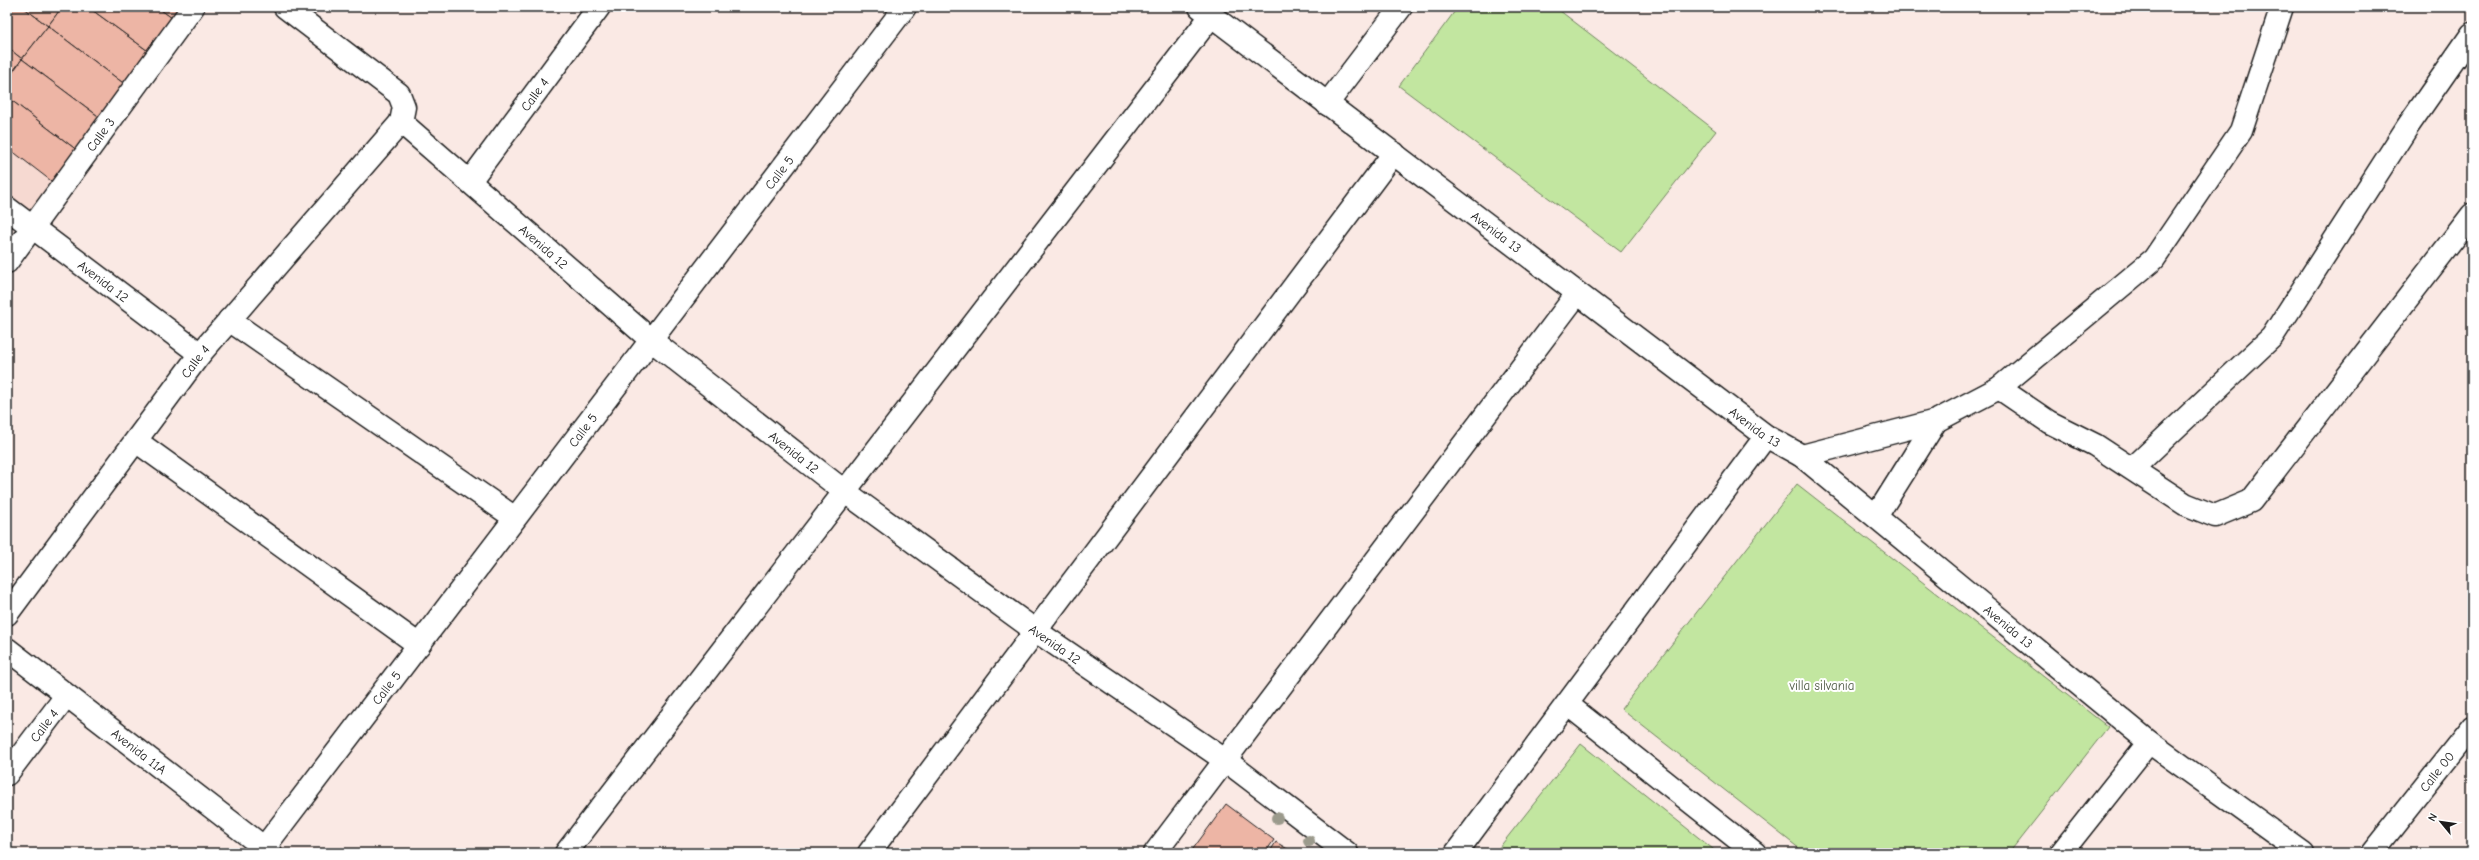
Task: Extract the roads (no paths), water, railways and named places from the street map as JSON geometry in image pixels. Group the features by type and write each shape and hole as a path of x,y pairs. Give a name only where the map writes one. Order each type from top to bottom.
{"street":[{"name":"Calle 3","path":"7,262 194,7"},
{"name":"Calle 4","path":"470,181 599,7"},
{"name":"Calle 5","path":"265,851 419,645 905,7"},
{"path":"1327,104 1401,7"},
{"path":"1802,456 1936,421 1999,388 2154,259 2241,131 2282,7"},
{"path":"287,8 399,94 404,107 401,122"},
{"path":"566,853 844,491 1205,11"},
{"name":"Avenida 13","path":"1205,11 1766,436 1802,456 1877,515 2149,742 2303,853"},
{"path":"2133,468 2272,337 2408,126 2472,34"},
{"name":"Avenida 12","path":"401,122 651,340 844,491 1036,631 1225,760 1347,853"},
{"name":"Calle 4","path":"7,614 200,354 401,122"},
{"path":"869,853 1394,154"},
{"name":"Avenida 12","path":"7,208 200,354"},
{"path":"1999,388 2049,422 2096,445 2133,468 2185,504 2215,516 2251,501 2472,215"},
{"path":"1155,853 1577,294"},
{"path":"229,320 516,518"},
{"path":"1877,515 1936,421"},
{"path":"1456,853 1766,436"},
{"path":"136,441 419,645"},
{"name":"Avenida 11A","path":"7,650 265,851"},
{"name":"Calle 4","path":"7,774 66,696"},
{"path":"1567,704 1755,853"},
{"name":"Calle 00","path":"2372,853 2472,727"},
{"path":"2061,853 2149,742"}],"park label":[{"name":"villa silvania","path":"1822,685"}]}
